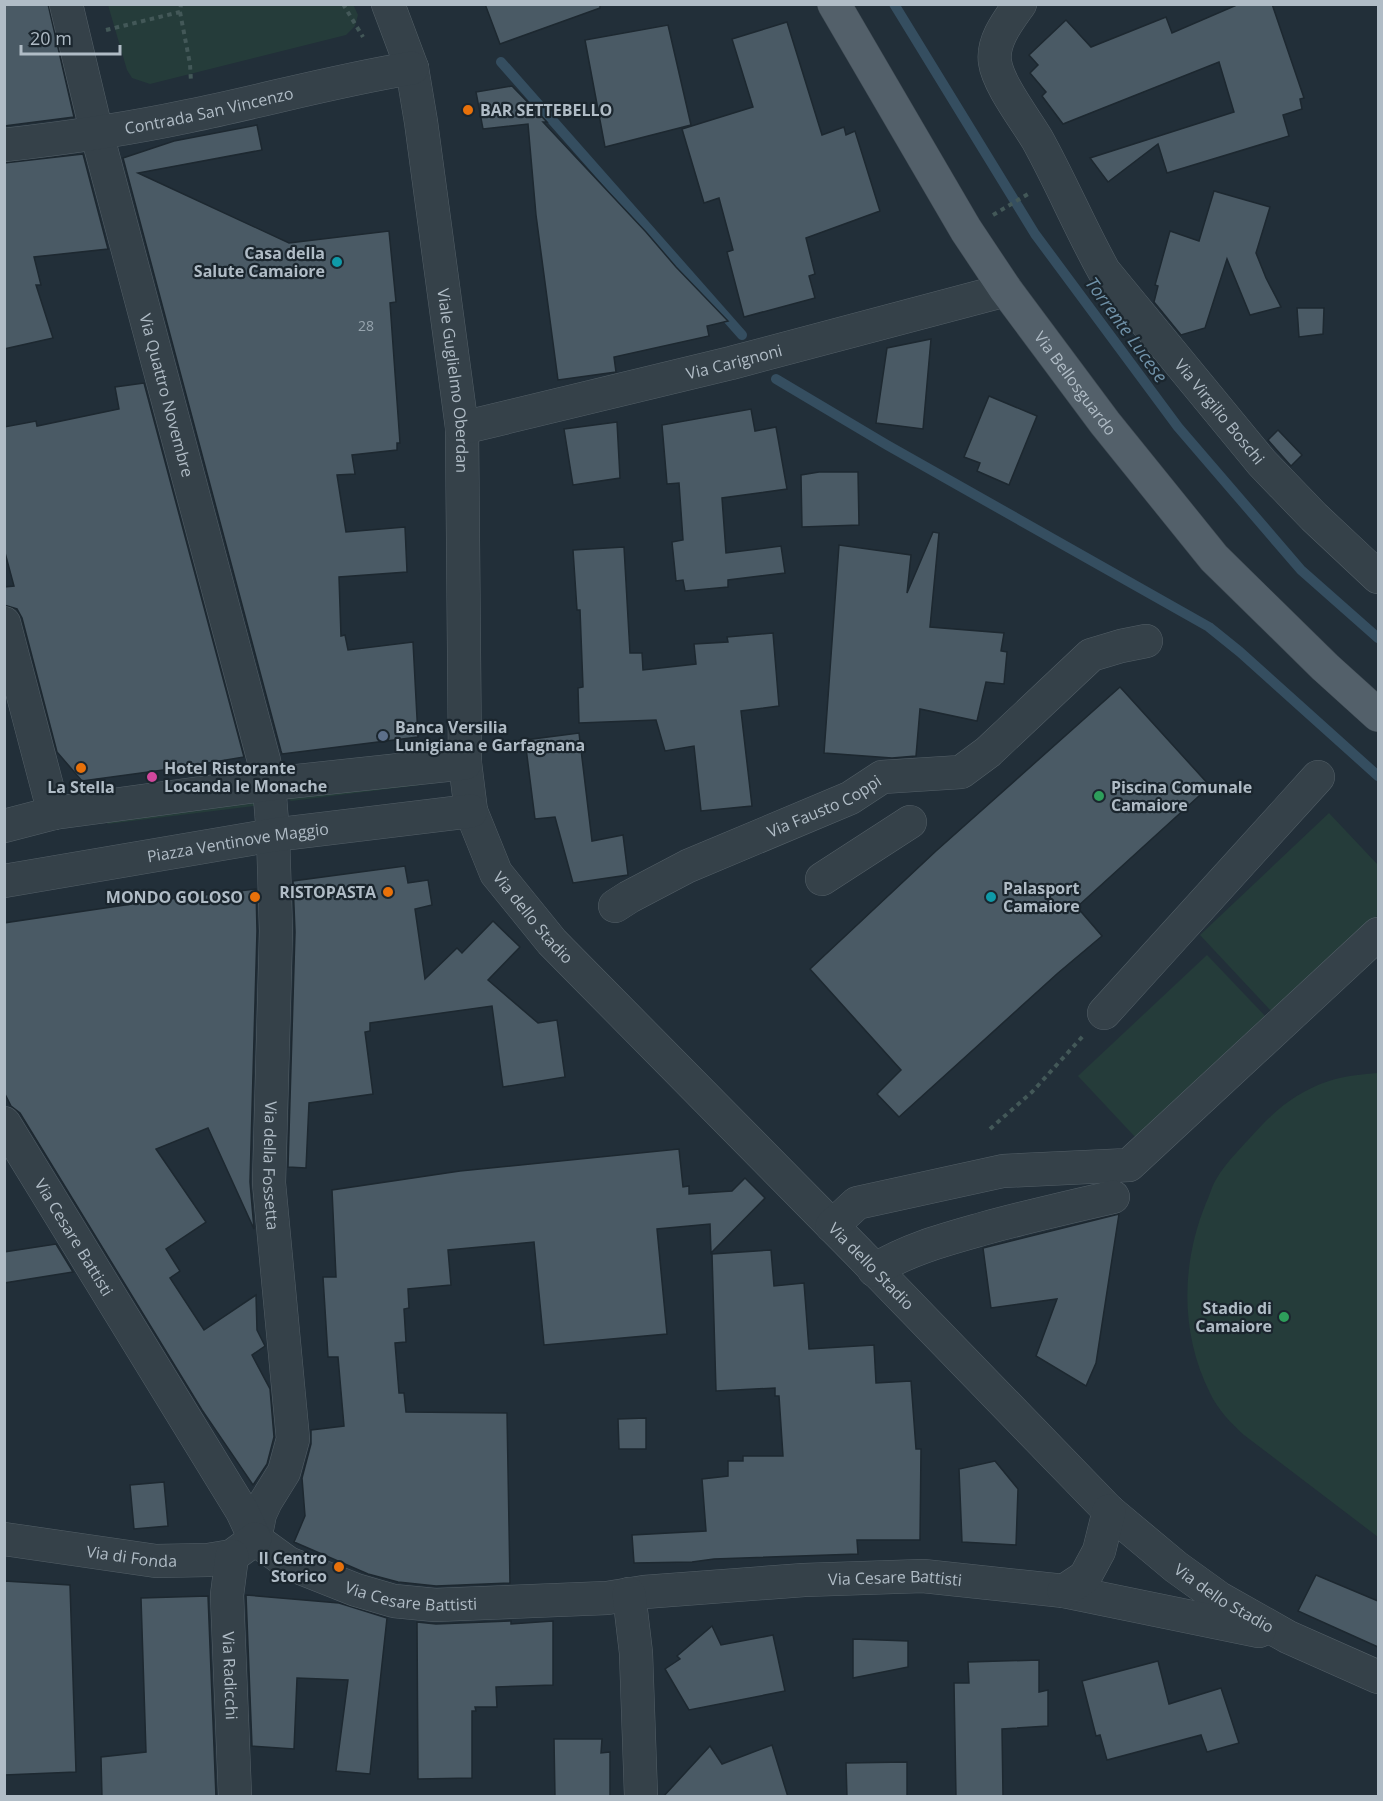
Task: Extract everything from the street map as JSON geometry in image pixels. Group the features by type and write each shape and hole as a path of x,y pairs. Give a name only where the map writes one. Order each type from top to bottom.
{"main road":[{"name":"Via Bellosguardo","path":"834,4 966,230 1006,290 1105,423 1214,558 1325,667 1378,715"}],"street":[{"name":"Via Quattro Novembre","path":"66,4 97,134 264,761 268,784"},
{"name":"Viale Guglielmo Oberdan","path":"388,4 412,68 462,428 465,763"},
{"name":"Via Virgilio Boschi","path":"1020,4 995,46 995,64 1002,81 1057,177 1086,240 1104,270 1262,464 1378,577"},
{"name":"Contrada San Vincenzo","path":"4,145 97,134 190,116 374,74 412,68"},
{"name":"Via Carignoni","path":"462,428 731,363 1006,290"},
{"path":"4,622 54,813"},
{"name":"Via Fausto Coppi","path":"615,906 688,866 850,798 882,777 961,772 988,752 1091,655 1146,641"},
{"path":"4,826 54,813 268,784 465,763"},
{"name":"Via dello Stadio","path":"465,763 471,811 496,873 552,942 1109,1512 1176,1567 1219,1598 1288,1637 1378,1677"},
{"path":"1104,1013 1318,777"},
{"name":"Via della Fossetta","path":"244,1548 266,1501 285,1472 293,1439 269,1183 276,931 273,835 268,784"},
{"name":"Piazza Ventinove Maggio","path":"4,881 273,835 471,811"},
{"path":"822,879 910,822"},
{"path":"832,1226 857,1203 1004,1171 1129,1164 1378,934"},
{"name":"Via Cesare Battisti","path":"4,1123 242,1510 244,1548 356,1590 394,1601 435,1605 607,1598 628,1594 804,1580 923,1576 1064,1591 1288,1637"},
{"path":"874,1270 897,1256 921,1246 1042,1213 1113,1197"},
{"path":"1064,1591 1085,1576 1099,1551 1109,1512"},
{"name":"Via di Fonda","path":"4,1539 156,1561 208,1560 244,1548"},
{"name":"Via Radicchi","path":"235,1797 227,1595 244,1548"},
{"path":"628,1594 636,1653 641,1797"}],"path":[{"path":"181,4 180,12 191,75"},
{"path":"343,4 362,35"},
{"path":"115,28 180,12"},
{"path":"966,230 1057,177"},
{"path":"990,1129 1032,1092 1104,1013"}],"green space":[{"path":"353,4 358,15 355,26 346,35 150,84 132,78 127,70 108,5"},
{"path":"427,779 421,785 291,801 286,797"},
{"path":"255,797 258,803 254,806 108,824 103,820"},
{"path":"1329,813 1378,865 1378,915 1272,1012 1200,935"},
{"path":"1207,955 1267,1018 1137,1139 1078,1076"},
{"name":"Stadio di Camaiore","path":"1378,1073 1378,1537 1244,1435 1221,1411 1210,1393 1193,1347 1187,1298 1188,1274 1198,1226 1214,1184 1232,1158 1275,1112 1305,1091 1335,1079"}],"building":[{"path":"4,4 48,4 74,117 4,126"},
{"path":"485,4 600,4 600,8 500,44"},
{"path":"1239,4 1272,4 1304,98 1300,99 1302,109 1283,115 1289,136 1167,173 1158,144 1108,182 1090,158 1234,112 1219,62 1063,124 1042,96 1046,92 1030,73 1038,65 1029,55 1066,20 1091,47 1166,17 1172,33"},
{"path":"787,22 822,135 844,127 846,135 855,131 880,211 806,238 815,274 809,276 815,298 744,317 727,252 733,250 719,198 704,203 682,129 753,107 732,39"},
{"path":"668,25 691,125 605,147 585,40"},
{"path":"512,86 728,321 707,326 709,336 614,357 616,372 558,380 536,215 528,124 483,129 476,92"},
{"path":"257,125 262,150 138,173 289,243 389,231 396,302 390,303 400,443 397,443 397,450 352,455 355,474 337,475 346,532 405,527 407,572 339,577 341,636 345,635 348,650 413,642 418,737 282,754 123,158 174,141"},
{"path":"83,154 108,249 34,257 41,285 36,285 53,338 4,349 4,163"},
{"path":"1214,191 1270,207 1256,253 1281,307 1250,315 1227,259 1205,328 1181,335 1154,302 1158,286 1155,285 1170,231 1199,241"},
{"path":"1297,308 1324,308 1323,334 1299,337"},
{"path":"931,339 923,429 876,423 887,348"},
{"path":"144,383 244,757 82,781 57,752 22,618 17,609 4,605 4,587 14,586 4,549 4,427 36,421 37,426 119,409 115,387"},
{"path":"989,396 1037,416 1009,485 977,471 980,463 964,457"},
{"path":"751,409 755,431 776,427 787,489 722,498 726,553 781,546 785,573 728,580 728,587 685,591 683,580 676,581 672,542 683,540 679,483 667,484 662,425"},
{"path":"617,422 620,478 573,485 564,429"},
{"path":"1278,430 1302,455 1291,466 1268,440"},
{"path":"819,472 858,472 859,525 802,527 801,475"},
{"path":"933,532 939,533 930,627 1004,633 1001,651 1007,652 1004,684 986,682 977,721 920,709 916,756 892,758 824,753 839,545 911,555 907,593"},
{"path":"624,547 630,653 642,653 643,670 696,664 694,644 728,642 727,637 773,633 779,706 741,711 752,806 701,811 694,746 665,751 656,720 579,723 578,688 583,687 580,610 577,610 573,550"},
{"name":"Palasport Camaiore","path":"1120,687 1210,786 1077,907 1102,936 899,1117 877,1094 901,1070 810,969 936,851"},
{"path":"579,733 592,841 623,835 628,875 573,883 555,817 535,819 525,740"},
{"path":"405,866 408,883 428,880 432,905 415,909 425,979 457,948 462,953 493,921 520,947 488,980 538,1023 557,1020 565,1077 503,1087 492,1006 370,1023 370,1031 365,1032 373,1094 309,1103 306,1168 288,1167 295,932 293,881"},
{"path":"256,889 257,931 250,1182 254,1229 208,1128 156,1149 206,1222 166,1249 180,1271 170,1278 204,1330 256,1295 257,1330 265,1346 252,1355 270,1389 274,1437 267,1464 253,1485 202,1410 20,1113 11,1106 4,1092 4,923 152,901"},
{"path":"679,1149 683,1187 689,1186 689,1194 732,1191 745,1178 765,1198 711,1253 710,1224 657,1229 667,1334 544,1345 534,1242 448,1250 451,1285 408,1289 409,1308 404,1309 406,1342 395,1343 399,1393 404,1393 406,1412 507,1413 510,1583 436,1586 398,1582 368,1574 294,1542 305,1516 302,1478 311,1444 311,1430 344,1426 338,1357 328,1357 323,1277 336,1277 332,1190 460,1171"},
{"path":"1119,1214 1096,1363 1086,1386 1036,1356 1057,1299 991,1308 983,1248"},
{"path":"56,1244 73,1272 4,1283 4,1252"},
{"path":"771,1250 774,1286 804,1283 809,1349 874,1345 876,1383 911,1381 916,1449 921,1449 920,1540 857,1540 858,1554 634,1563 632,1535 706,1531 702,1479 728,1476 728,1461 743,1461 743,1456 783,1456 779,1396 775,1396 775,1388 716,1391 712,1254"},
{"path":"646,1418 646,1449 619,1449 618,1419"},
{"path":"995,1461 1018,1489 1016,1545 962,1542 959,1469"},
{"path":"164,1482 168,1526 134,1529 130,1485"},
{"path":"1316,1575 1378,1601 1378,1647 1298,1611"},
{"path":"4,1581 70,1585 76,1772 4,1775"},
{"path":"246,1595 339,1603 387,1618 370,1774 336,1771 348,1680 297,1678 294,1749 252,1746"},
{"path":"208,1596 216,1797 102,1797 101,1757 146,1752 141,1598"},
{"path":"511,1621 511,1624 553,1621 553,1685 496,1687 497,1707 475,1707 476,1711 472,1711 472,1778 418,1779 417,1622 436,1624"},
{"path":"712,1626 721,1645 773,1635 785,1691 689,1710 665,1669 680,1659 677,1656"},
{"path":"853,1639 908,1641 908,1667 853,1678"},
{"path":"1039,1660 1039,1692 1048,1690 1048,1726 1002,1729 1003,1797 956,1797 954,1683 969,1683 968,1662"},
{"path":"1158,1661 1169,1704 1221,1688 1239,1743 1207,1752 1201,1735 1107,1760 1100,1735 1096,1736 1082,1681"},
{"path":"554,1739 602,1739 601,1753 610,1752 610,1797 555,1797"},
{"path":"772,1745 788,1797 663,1797 710,1746 722,1764"},
{"path":"907,1762 907,1797 847,1797 846,1763"}],"waterway":[{"name":"Torrente Lucese","path":"894,4 1035,234 1178,427 1301,570 1378,638"},
{"path":"501,62 742,335"},
{"path":"776,379 887,445 1209,627 1378,776"}],"place":[{"name":"BAR SETTEBELLO","path":"468,110"},
{"name":"Casa della Salute Camaiore","path":"337,262"},
{"name":"Banca Versilia Lunigiana e Garfagnana","path":"383,736"},
{"name":"La Stella","path":"81,768"},
{"name":"Hotel Ristorante Locanda le Monache","path":"152,777"},
{"name":"Piscina Comunale Camaiore","path":"1099,796"},
{"name":"RISTOPASTA","path":"388,892"},
{"name":"MONDO GOLOSO","path":"255,897"},
{"name":"Palasport Camaiore","path":"991,897"},
{"name":"Stadio di Camaiore","path":"1284,1317"},
{"name":"Il Centro Storico","path":"339,1567"}]}
